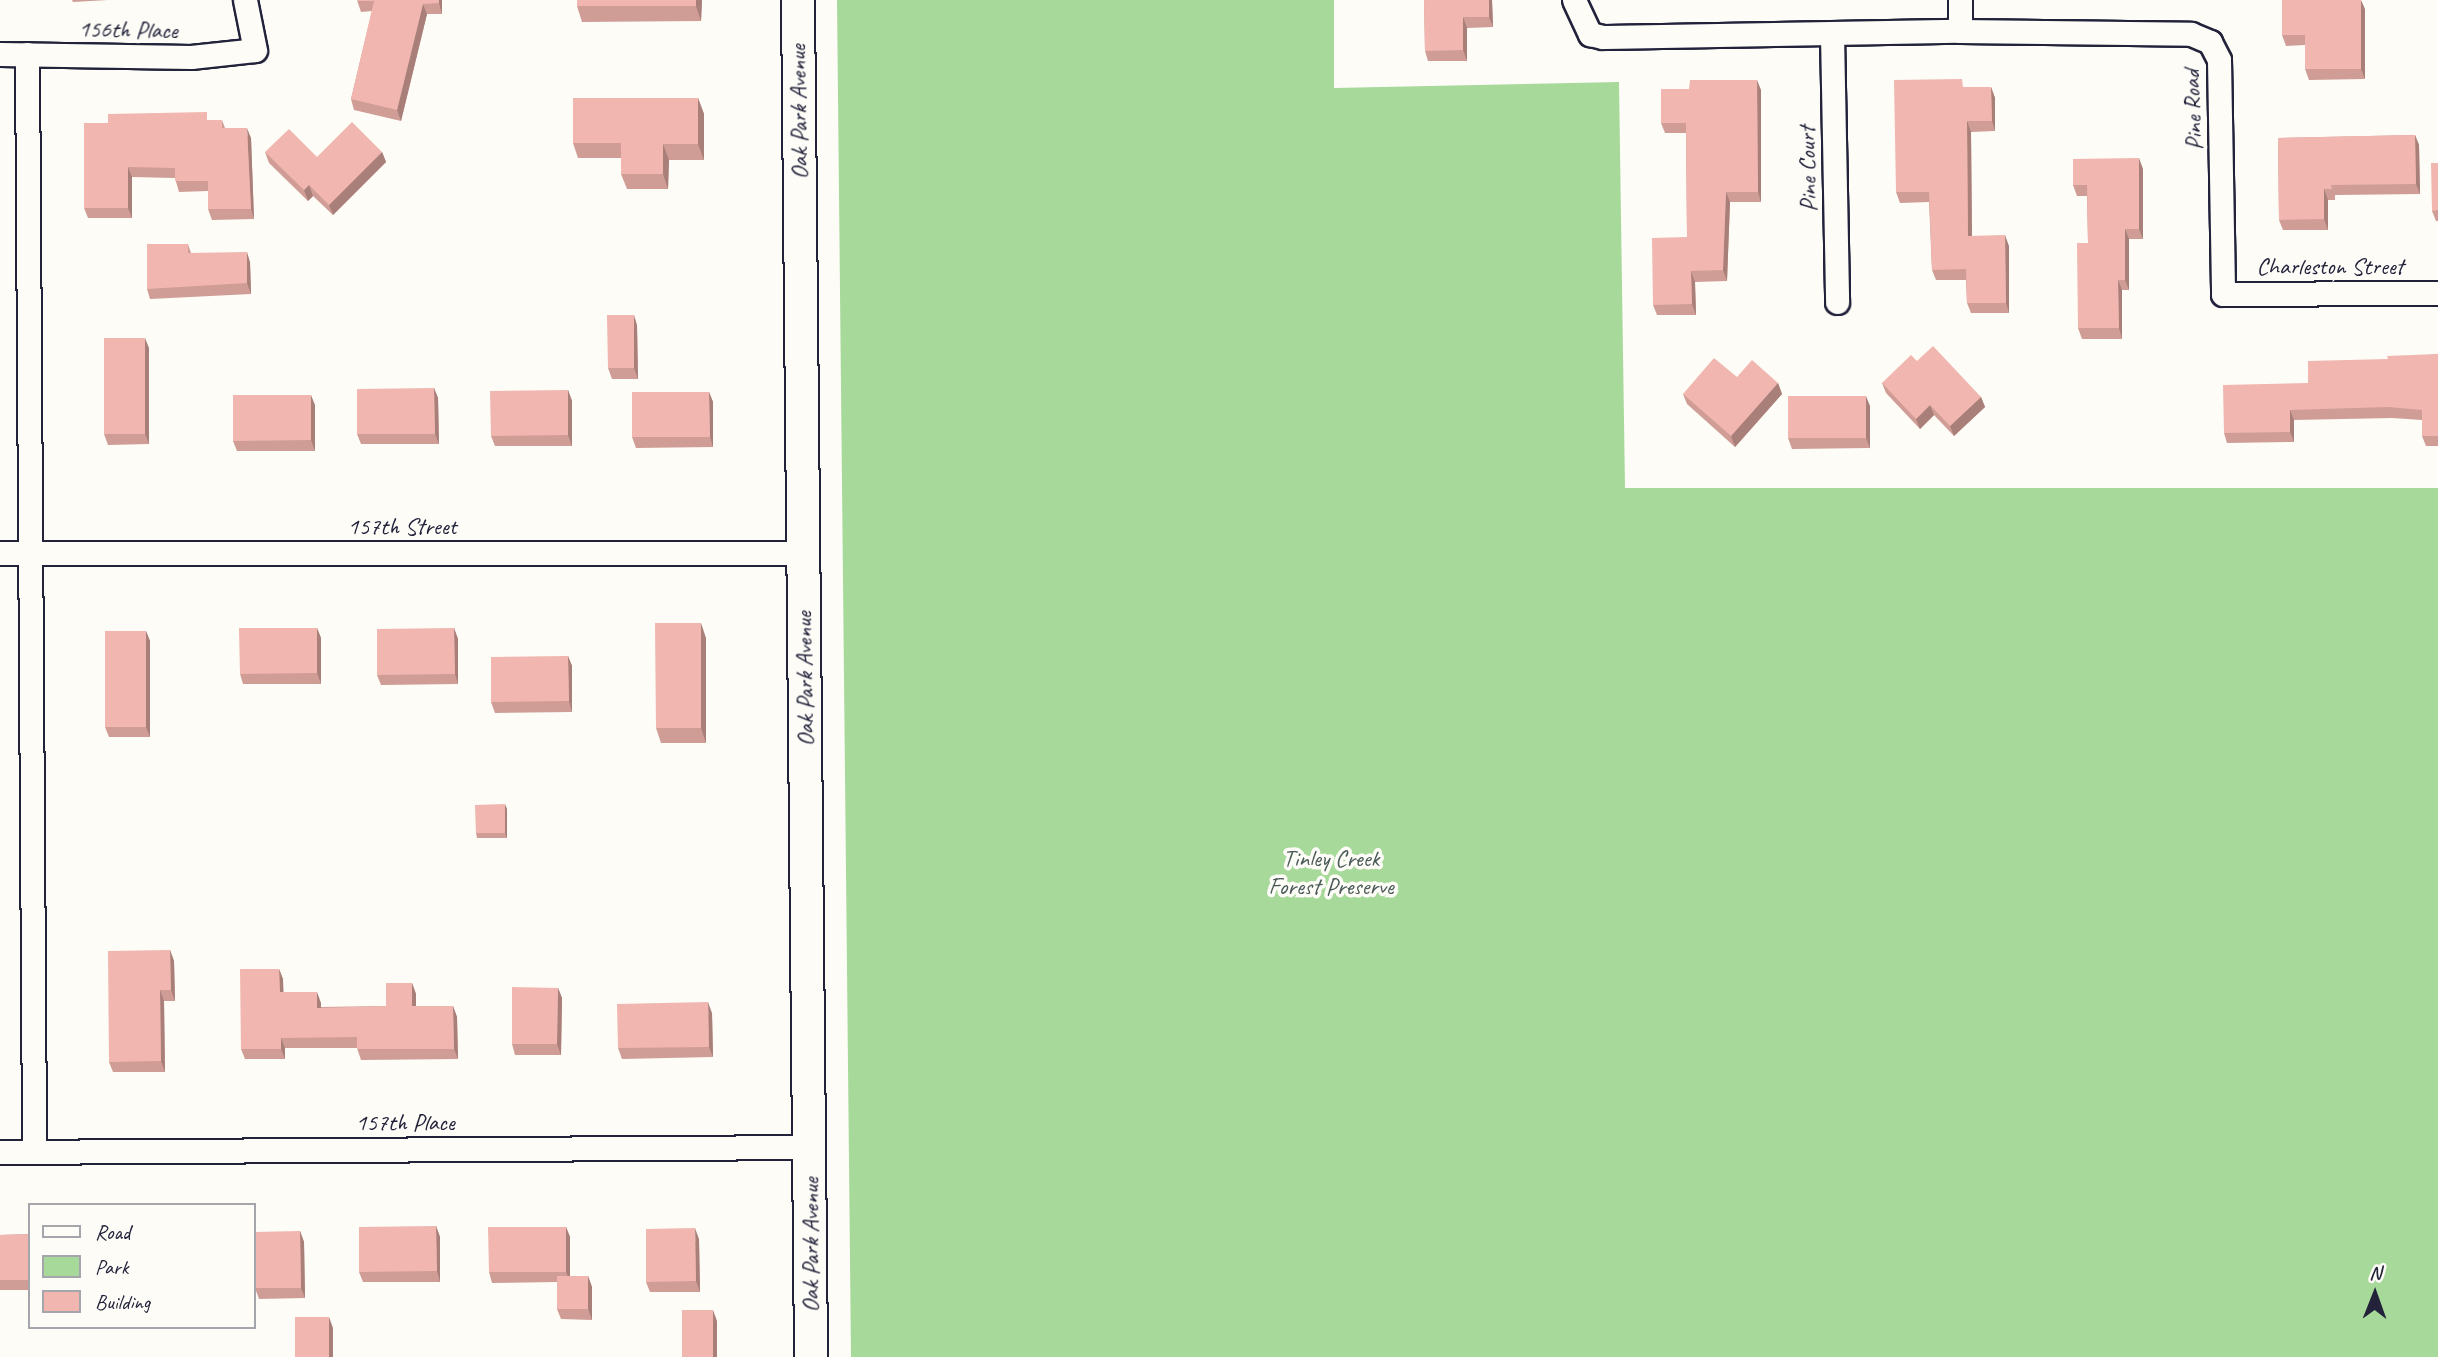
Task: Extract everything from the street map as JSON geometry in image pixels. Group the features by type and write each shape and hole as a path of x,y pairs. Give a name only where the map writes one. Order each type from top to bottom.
{"street":[{"name":"156th Place","path":"0,54 191,57 255,50 245,0"},
{"name":"Oak Park Avenue","path":"798,0 811,1357"},
{"path":"1574,0 1590,34 1960,32 1960,0"},
{"name":"Pine Road","path":"1960,32 2191,34 2210,42 2219,60 2223,294"},
{"name":"Pine Court","path":"1832,34 1837,302"},
{"path":"27,54 34,1152"},
{"name":"Charleston Street","path":"2223,294 2438,293"},
{"name":"157th Street","path":"0,553 803,553"},
{"name":"157th Place","path":"0,1152 811,1147"}],"green space":[{"name":"Tinley Creek Forest Preserve","path":"837,0 1334,0 1334,88 1619,82 1625,488 2438,488 2438,1357 851,1357"}],"building":[{"path":"357,0 439,0 439,3 423,4 397,110 351,99 374,1"},
{"path":"577,0 696,0 696,6 577,6"},
{"path":"1424,0 1489,0 1489,17 1463,17 1463,50 1425,51"},
{"path":"2282,0 2361,0 2361,69 2305,69 2305,35 2282,35"},
{"path":"1962,79 1963,87 1991,87 1992,121 1967,121 1968,236 2005,235 2006,303 1967,303 1966,269 1932,270 1929,192 1896,192 1894,80"},
{"path":"1690,80 1757,80 1758,192 1726,192 1723,270 1691,271 1692,304 1653,305 1652,238 1687,237 1686,123 1661,123 1661,89 1689,89"},
{"path":"573,98 698,98 698,144 663,144 663,174 621,174 621,143 573,143"},
{"path":"207,112 207,120 222,120 222,128 247,128 251,209 208,209 208,181 175,181 175,168 128,167 128,208 84,208 84,123 108,123 108,114"},
{"path":"352,122 382,152 329,205 309,185 304,190 265,152 289,129 317,157"},
{"path":"2415,135 2416,184 2331,185 2332,189 2324,189 2324,219 2279,220 2278,138"},
{"path":"2139,158 2139,229 2125,229 2125,280 2118,280 2119,328 2078,328 2077,243 2088,243 2087,185 2073,185 2073,159"},
{"path":"2431,163 2438,163 2438,210 2432,211"},
{"path":"147,244 188,244 188,253 247,252 247,283 147,289"},
{"path":"607,315 634,315 634,368 608,368"},
{"path":"104,338 145,338 145,434 104,434"},
{"path":"1933,346 1981,397 1950,426 1930,405 1916,419 1882,383 1911,355 1917,361"},
{"path":"2438,354 2438,436 2422,436 2422,410 2388,407 2290,410 2290,432 2224,433 2223,385 2308,383 2308,361 2388,359 2387,356"},
{"path":"1714,358 1737,377 1752,360 1778,383 1731,436 1683,394"},
{"path":"434,388 435,434 357,434 357,389"},
{"path":"568,390 568,435 491,436 490,391"},
{"path":"632,392 709,392 710,437 632,437"},
{"path":"233,395 311,395 311,440 233,441"},
{"path":"1788,396 1866,396 1866,438 1788,438"},
{"path":"655,623 701,623 701,728 656,728"},
{"path":"239,628 317,628 317,673 240,674"},
{"path":"454,628 455,674 377,675 377,629"},
{"path":"105,631 146,631 146,727 105,727"},
{"path":"568,656 569,701 491,702 491,657"},
{"path":"505,804 505,833 476,833 475,805"},
{"path":"170,950 171,990 160,990 161,1061 109,1062 108,951"},
{"path":"240,969 279,969 280,992 317,992 317,1008 386,1006 386,983 412,983 412,1006 453,1006 454,1049 357,1049 357,1037 281,1038 281,1049 241,1049"},
{"path":"512,987 558,988 557,1044 512,1044"},
{"path":"708,1002 709,1047 618,1048 617,1004"},
{"path":"436,1226 437,1271 359,1272 359,1227"},
{"path":"488,1227 566,1227 566,1272 489,1272"},
{"path":"695,1228 696,1281 646,1282 646,1229"},
{"path":"300,1231 301,1288 256,1288 256,1232"},
{"path":"28,1234 28,1280 0,1280 0,1235"},
{"path":"557,1276 588,1276 588,1309 557,1309"},
{"path":"682,1310 713,1310 713,1357 682,1357"},
{"path":"295,1317 329,1317 329,1357 295,1357"}]}
